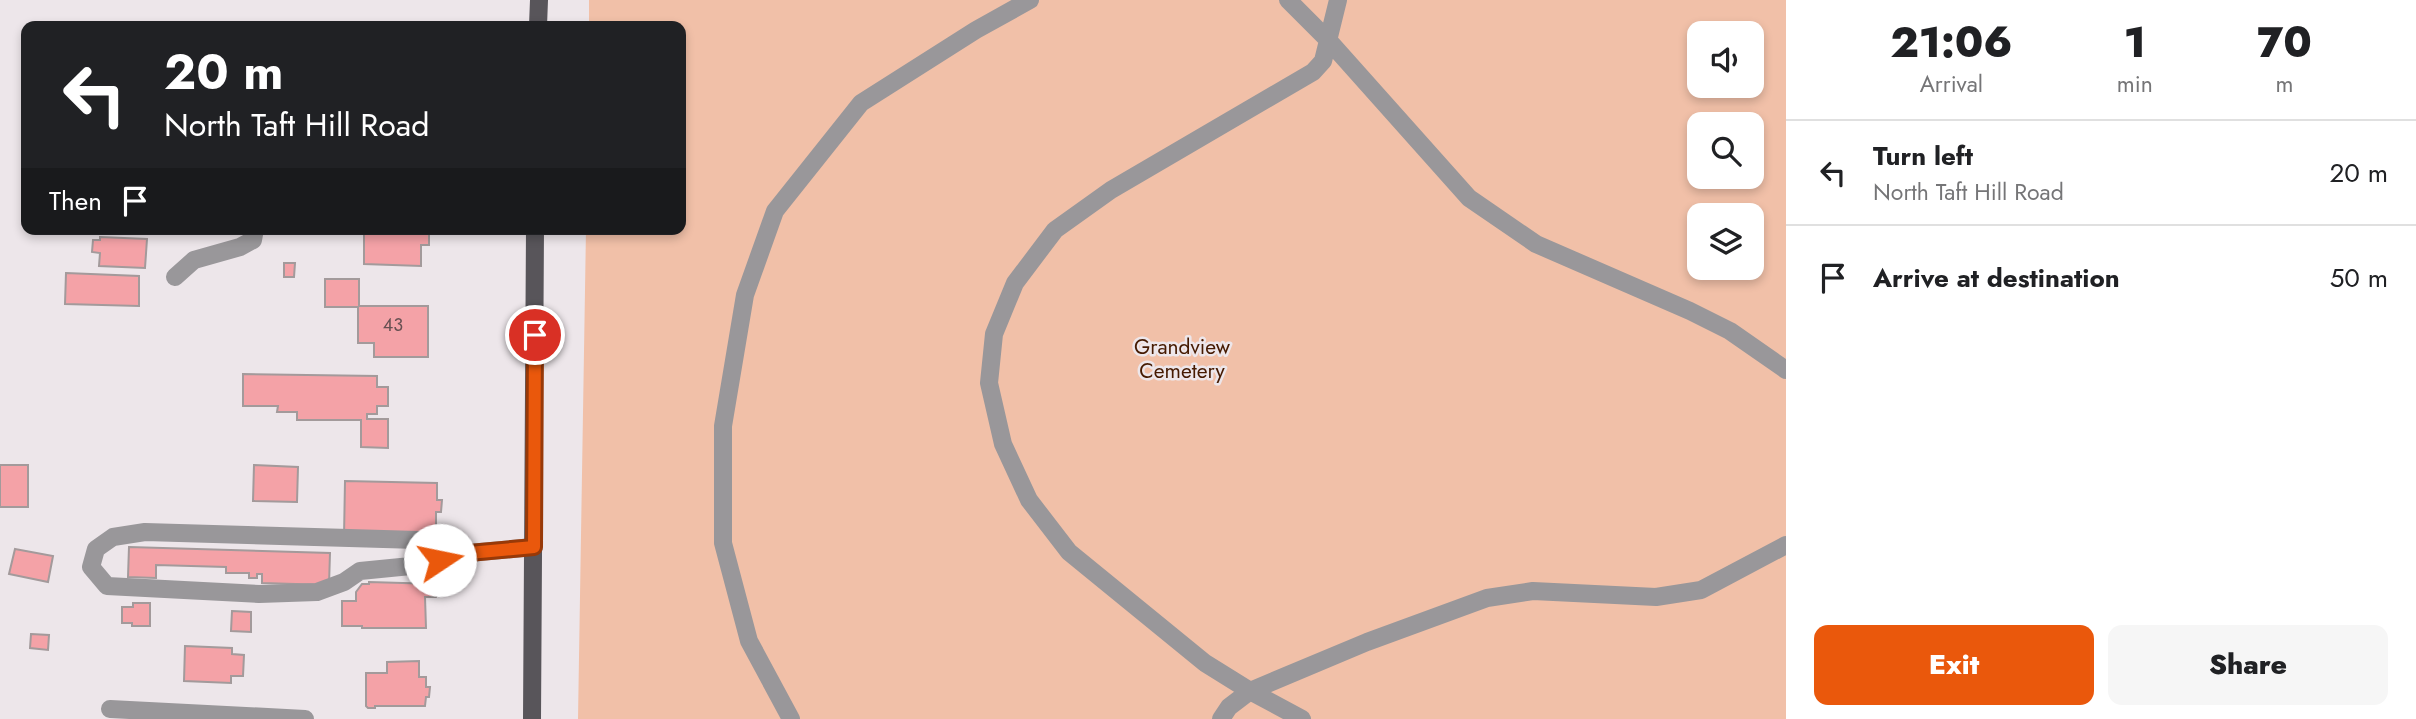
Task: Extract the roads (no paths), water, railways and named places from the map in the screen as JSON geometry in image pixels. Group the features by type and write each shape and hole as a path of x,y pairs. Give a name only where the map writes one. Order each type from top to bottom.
{"main road":[{"path":"538,21 539,0"},
{"path":"532,719 535,235"}],"lane":[{"path":"791,719 749,641 723,543 723,426 745,295 775,211 861,103 976,30 1030,0"},
{"path":"1288,0 1329,41 1469,198 1536,244 1730,331 1786,370"},
{"path":"1302,719 1205,663 1069,552 1029,499 1003,444 989,383 994,334 1016,283 1055,230 1111,190 1313,72 1324,61 1338,0"},
{"path":"175,277 194,260 240,247 253,240 254,235"},
{"path":"458,554 418,540 145,532 113,537 96,548 91,567 107,586 259,594 317,592 344,582 360,571 421,565 458,554 534,547"},
{"path":"1221,719 1229,708 1250,691 1367,642 1487,598 1533,591 1656,597 1701,590 1786,545"},
{"path":"110,709 305,719"}],"park label":[{"name":"Grandview Cemetery","path":"1182,359"}]}
